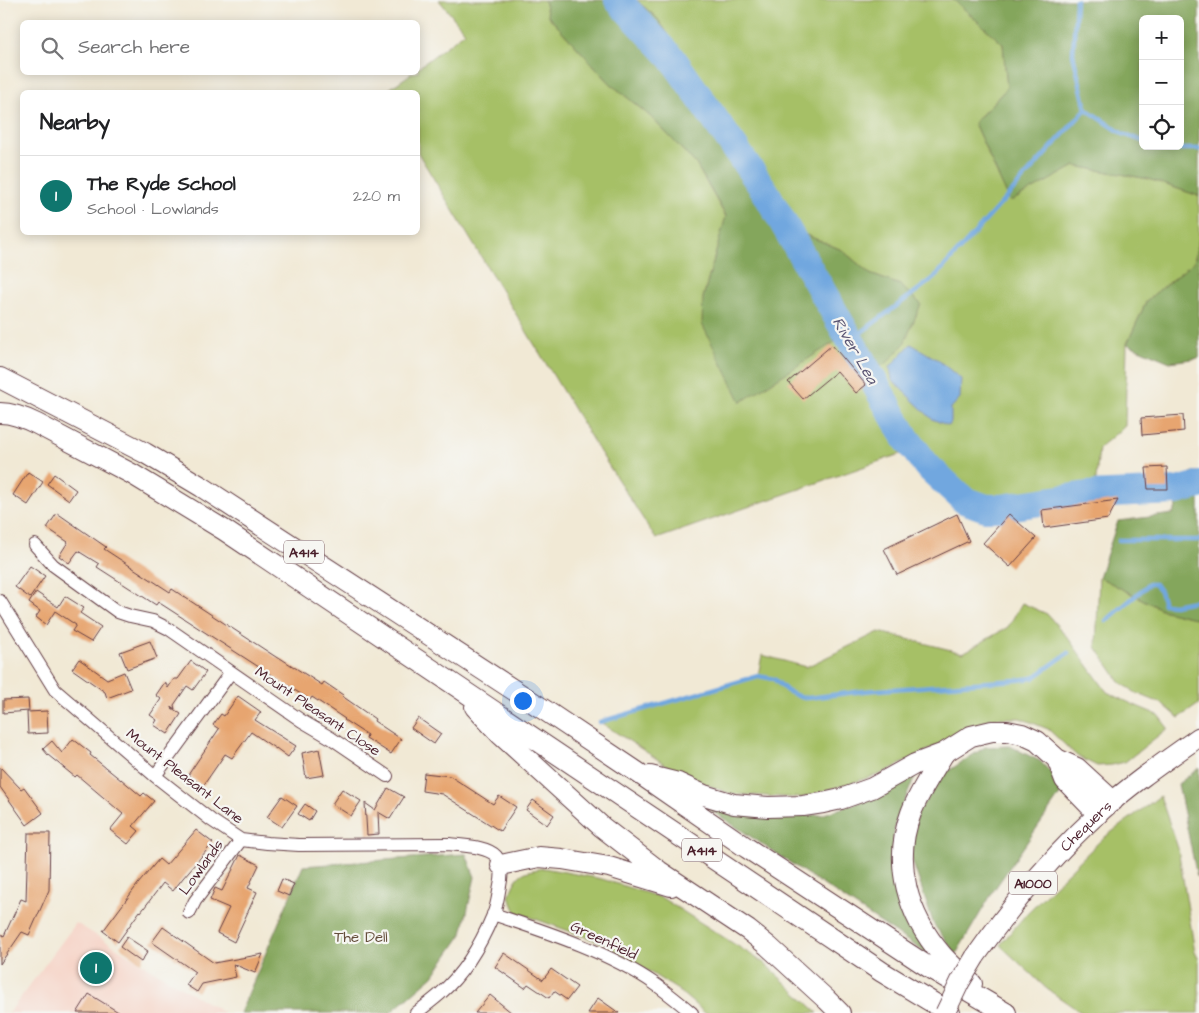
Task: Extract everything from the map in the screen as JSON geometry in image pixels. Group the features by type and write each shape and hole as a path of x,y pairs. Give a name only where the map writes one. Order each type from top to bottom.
{"highway":[{"name":"A414","path":"0,378 145,453 256,521 538,706 763,859 933,970 1000,1010"},
{"name":"A414","path":"0,413 21,417 37,424 140,479 224,530 882,972 950,1013"},
{"name":"A414","path":"455,685 500,734 602,827 659,871 748,930 768,946 840,1013"},
{"name":"A414","path":"640,774 678,783 704,795 734,804 768,807 803,806 841,799 872,788 915,764 944,753 971,736 992,731 1008,731 1022,734 1037,741 1057,759 1077,768 1113,801"},
{"name":"A414","path":"944,753 918,797 910,814 904,835 902,852 903,872 907,892 926,933 942,955 1000,1010"},
{"name":"A414","path":"1057,759 1065,780 1098,814"},
{"path":"500,865 539,858 562,859 609,867 690,892"}],"main road":[{"name":"Chequers","path":"945,1013 975,957 1021,896 1068,844 1113,801 1199,737"}],"street":[{"name":"Mount Pleasant Close","path":"35,545 52,565 118,612 153,621 170,629 302,721 387,776"},
{"name":"Mount Pleasant Lane","path":"0,601 55,690 154,776 211,820 241,840 299,845 449,844 469,846 492,852 498,858 500,865"},
{"name":"Mount Pleasant Close","path":"154,776 231,672"},
{"name":"Lowlands","path":"189,913 241,840"},
{"path":"416,1013 441,993 460,973 473,954 493,914 501,878 500,865"},
{"name":"Greenfield","path":"493,914 539,929 614,960 656,984 692,1013"}],"shaded area":[{"path":"76,923 224,1013 9,1013"}],"green space":[{"path":"439,0 544,0 548,16 611,84 651,117 696,164 726,217 703,298 726,370 741,401 839,339 906,452 656,539 598,449 420,156 420,90 388,90 409,75 420,75 420,66 465,32"},
{"path":"544,0 636,0 657,18 771,184 799,232 842,250 870,274 900,285 921,304 904,344 886,364 858,369 839,339 741,402 702,324 703,298 726,216 696,164 651,117 611,84 548,16"},
{"path":"636,0 954,0 1003,44 1007,88 974,123 1010,201 1075,166 1149,179 1199,196 1199,239 1194,262 1147,300 1127,344 1125,426 1099,448 1095,490 1016,500 988,501 964,491 945,471 930,459 902,415 877,366 886,364 900,285 870,274 842,250 799,232 771,184 657,18"},
{"path":"954,0 1196,0 1199,2 1199,196 1149,179 1075,166 1010,202 974,123 1007,88 1003,44"},
{"path":"1199,239 1199,358 1170,362 1127,344 1147,300 1194,262"},
{"path":"1192,472 1199,472 1199,619 1165,611 1099,577 1118,521 1173,514"},
{"path":"1099,577 1165,611 1199,619 1199,704 1179,718 1163,704 1136,693 1120,682 1096,647"},
{"path":"1022,603 1047,614 1068,638 1107,692 1158,715 1168,728 1125,762 1097,766 1077,756 1048,729 1020,718 991,718 881,774 801,798 731,794 680,774 600,722 758,676 762,655 806,667 879,632 963,653 1008,627"},
{"path":"1010,746 1040,761 1054,776 1063,790 994,890 956,954 934,925 911,857 917,813 945,773 985,747"},
{"path":"1199,768 1199,877 1197,877 1178,784"},
{"path":"915,776 895,824 891,868 903,907 932,957 703,805 755,815 821,815 881,795"},
{"path":"1160,796 1178,848 1195,952 1199,960 1199,1013 1082,1013 1047,989 1000,945 1028,912 1101,840"},
{"name":"The Dell","path":"466,854 475,877 462,934 433,976 390,1013 240,1013 303,866"},
{"path":"544,868 602,879 662,898 764,963 818,1013 705,1013 678,990 605,944 516,912 509,896 515,882 525,873"}],"water":[{"path":"911,344 938,360 961,379 960,398 951,408 951,422 949,426 932,419 892,380 890,367"}],"building":[{"path":"832,345 866,385 856,393 837,371 803,399 788,382"},
{"path":"1183,415 1184,431 1142,435 1141,418"},
{"path":"1167,467 1168,489 1148,489 1146,468"},
{"path":"28,472 43,482 28,505 13,495"},
{"path":"54,474 76,490 69,500 47,484"},
{"path":"1118,500 1108,519 1044,528 1042,510"},
{"path":"57,513 106,547 104,549 170,592 172,589 279,659 322,685 324,682 343,695 375,719 374,721 401,739 391,754 366,738 367,735 312,697 310,700 158,602 156,605 97,567 99,564 78,551 69,563 59,556 68,542 47,528"},
{"path":"957,514 969,541 897,575 884,549"},
{"path":"1009,514 1036,538 1010,567 983,543"},
{"path":"30,566 45,576 30,598 15,587"},
{"path":"36,592 58,607 65,596 84,608 80,613 101,627 91,642 72,631 76,625 55,611 46,625 36,617 40,611 29,603"},
{"path":"150,641 157,658 127,669 120,652"},
{"path":"79,659 107,679 124,672 131,689 107,698 105,692 72,669"},
{"path":"191,661 206,672 193,690 187,686 174,705 175,709 172,707 181,714 168,734 154,725 157,720 150,715 161,699 156,695 165,682 168,688 174,679 178,679"},
{"path":"238,696 261,712 255,720 296,746 288,757 251,732 232,758 225,754 203,786 188,775 219,729 213,725 221,714 224,716"},
{"path":"28,699 29,711 3,713 3,700"},
{"path":"47,711 48,733 28,734 27,712"},
{"path":"418,718 441,734 434,744 411,728"},
{"path":"73,739 141,796 144,793 154,801 133,826 139,831 128,844 110,830 123,814 77,775 75,777 43,749 52,741 62,753"},
{"path":"319,749 324,775 306,778 302,753"},
{"path":"0,767 21,789 24,787 43,813 27,825 0,787"},
{"path":"424,773 450,776 493,804 499,796 516,807 500,831 442,794 422,791"},
{"path":"388,788 404,797 390,819 378,812 379,834 367,835 365,803 375,810"},
{"path":"342,789 361,801 351,816 332,804"},
{"path":"282,796 297,806 282,827 267,817"},
{"path":"533,800 554,815 547,825 526,810"},
{"path":"305,804 315,811 309,821 298,814"},
{"path":"196,830 213,843 173,891 163,883 118,942 103,931 159,859 166,865"},
{"path":"28,833 50,833 49,890 29,935 22,932 0,964 0,933 4,936 21,899 26,901"},
{"path":"240,855 259,865 248,888 257,892 234,942 217,933 229,908 210,900 215,888 222,891"},
{"path":"282,879 294,884 289,896 277,891"},
{"path":"163,927 214,963 263,954 255,973 233,964 236,977 202,984 197,992 186,985 195,972 152,942"},
{"path":"127,937 148,951 141,962 120,947"},
{"path":"504,953 543,980 551,969 577,987 567,1000 554,991 549,998 528,984 525,988 495,967"},
{"path":"89,994 120,1013 77,1013"},
{"path":"490,995 512,1013 475,1013"},
{"path":"598,998 619,1013 588,1013"}],"waterway":[{"name":"River Lea","path":"618,0 672,58 765,191 906,438 927,466 964,500 986,508 1001,508 1087,495 1177,491 1199,485"},
{"path":"1076,0 1073,54 1086,109 1123,134 1139,140"},
{"path":"851,340 934,278 1086,109"},
{"path":"1184,149 1199,149"},
{"path":"1119,540 1199,540"},
{"path":"1106,621 1149,584 1155,584 1160,591 1164,604 1174,605 1199,600"},
{"path":"600,722 758,676 774,679 787,691 800,697 808,698 864,691 1033,678 1068,653"}],"place":[{"name":"The Ryde School","path":"96,968"}]}
